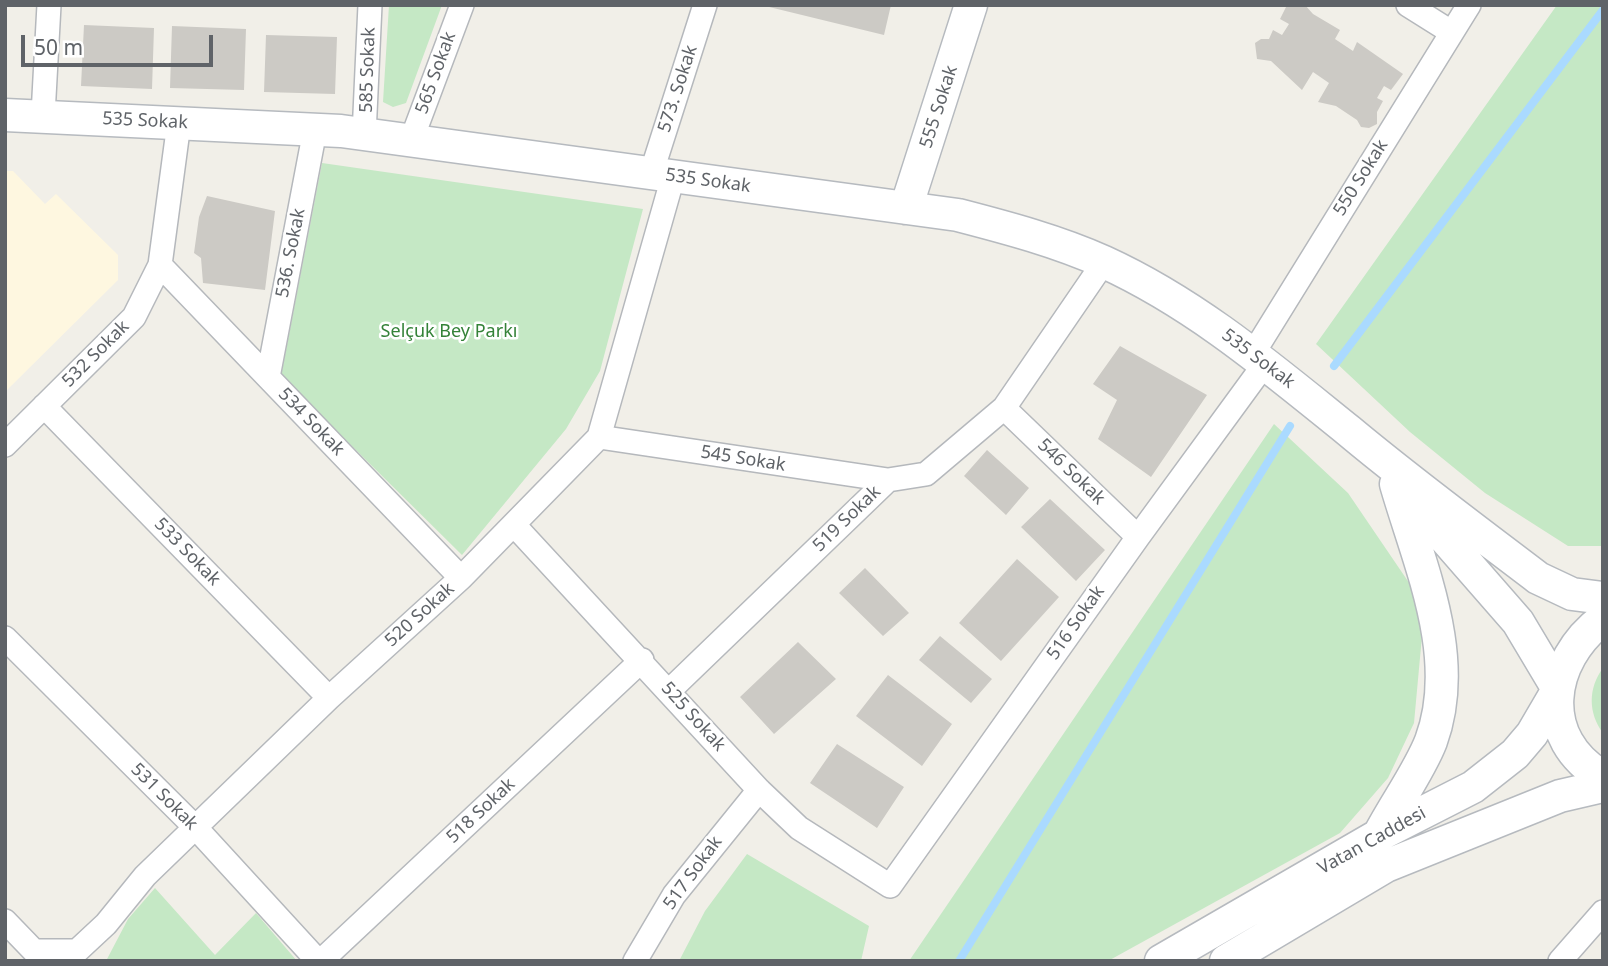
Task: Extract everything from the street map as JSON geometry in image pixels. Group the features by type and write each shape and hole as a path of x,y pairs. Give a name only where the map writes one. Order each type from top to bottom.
{"street":[{"path":"43,115 49,5"},
{"name":"585 Sokak","path":"364,135 370,5"},
{"name":"565 Sokak","path":"411,141 462,5"},
{"name":"573. Sokak","path":"662,175 705,5"},
{"name":"555 Sokak","path":"906,208 971,5"},
{"path":"1408,5 1451,32"},
{"name":"550 Sokak","path":"1260,357 1469,5"},
{"name":"535 Sokak","path":"5,115 179,122 364,135 958,215 1034,235 1104,262 1139,280 1260,357 1350,433 1538,579 1572,594 1603,598"},
{"name":"532 Sokak","path":"5,445 134,317 160,265 179,122"},
{"name":"536. Sokak","path":"268,377 315,130"},
{"name":"520 Sokak","path":"5,921 34,951 77,951 106,924 145,876 330,698 515,526 599,437 662,175"},
{"name":"519 Sokak","path":"669,691 887,480 926,474 1004,408 1104,262"},
{"name":"534 Sokak","path":"160,265 461,578"},
{"name":"516 Sokak","path":"890,886 1138,537 1260,357"},
{"name":"533 Sokak","path":"44,406 330,698"},
{"name":"546 Sokak","path":"1004,408 1138,537"},
{"name":"535 Sokak","path":"1350,433 1518,622 1557,691"},
{"name":"545 Sokak","path":"599,437 887,480"},
{"path":"1379,835 1431,741 1437,718 1441,669 1434,614 1396,484"},
{"name":"525 Sokak","path":"515,526 642,660 759,790 799,828 890,886"},
{"name":"Vatan Caddesi","path":"1603,619 1577,640 1563,665 1557,691 1559,722 1571,748 1590,770 1603,777"},
{"name":"531 Sokak","path":"5,638 196,828 319,961"},
{"name":"518 Sokak","path":"319,961 642,660"},
{"name":"Vatan Caddesi","path":"1161,961 1379,835 1473,787 1494,772 1532,734 1557,691"},
{"name":"Vatan Caddesi","path":"1226,961 1386,866 1560,796 1603,786"},
{"name":"517 Sokak","path":"635,961 674,895 759,790"},
{"path":"1573,956 1603,912"}],"shaded area":[{"path":"5,171 13,171 45,204 56,194 118,255 118,280 5,392"}],"green space":[{"path":"389,5 442,5 406,103 393,107 383,102"},
{"path":"1557,5 1603,5 1603,546 1568,546 1485,493 1410,432 1316,344"},
{"name":"Selçuk Bey Parkı","path":"322,163 643,209 600,371 566,429 462,555 281,376"},
{"path":"1274,424 1348,493 1416,593 1422,636 1414,723 1388,778 1340,833 1108,961 909,961"},
{"path":"1603,668 1603,733 1592,709 1592,692"},
{"path":"747,854 869,926 861,961 679,961 705,911"},
{"path":"155,888 215,955 256,913 297,961 106,961 128,919"}],"building":[{"path":"761,5 891,5 884,35"},
{"path":"1287,5 1305,5 1313,14 1340,30 1335,39 1353,51 1357,42 1403,74 1391,90 1384,86 1377,98 1383,101 1377,112 1377,124 1369,128 1361,127 1357,120 1336,106 1318,102 1329,83 1313,72 1302,90 1271,61 1257,59 1255,43 1261,39 1269,39 1273,30 1282,35 1289,24 1280,19"},
{"path":"84,25 154,28 152,89 81,86"},
{"path":"172,26 246,29 244,90 170,88"},
{"path":"266,35 337,37 335,94 264,92"},
{"path":"207,196 275,211 265,290 203,283 201,258 194,253 199,217"},
{"path":"1120,346 1207,395 1151,477 1098,439 1117,400 1093,384"},
{"path":"987,450 1029,488 1006,515 964,476"},
{"path":"1050,499 1105,550 1076,581 1021,527"},
{"path":"1017,559 1059,597 1001,661 959,623"},
{"path":"865,568 909,613 883,636 839,593"},
{"path":"940,636 992,679 971,703 919,660"},
{"path":"798,642 836,679 774,734 740,697"},
{"path":"888,675 952,724 922,766 856,716"},
{"path":"837,744 904,787 877,828 810,783"}],"waterway":[{"path":"1334,366 1603,10"},
{"path":"959,961 1290,426"}]}
